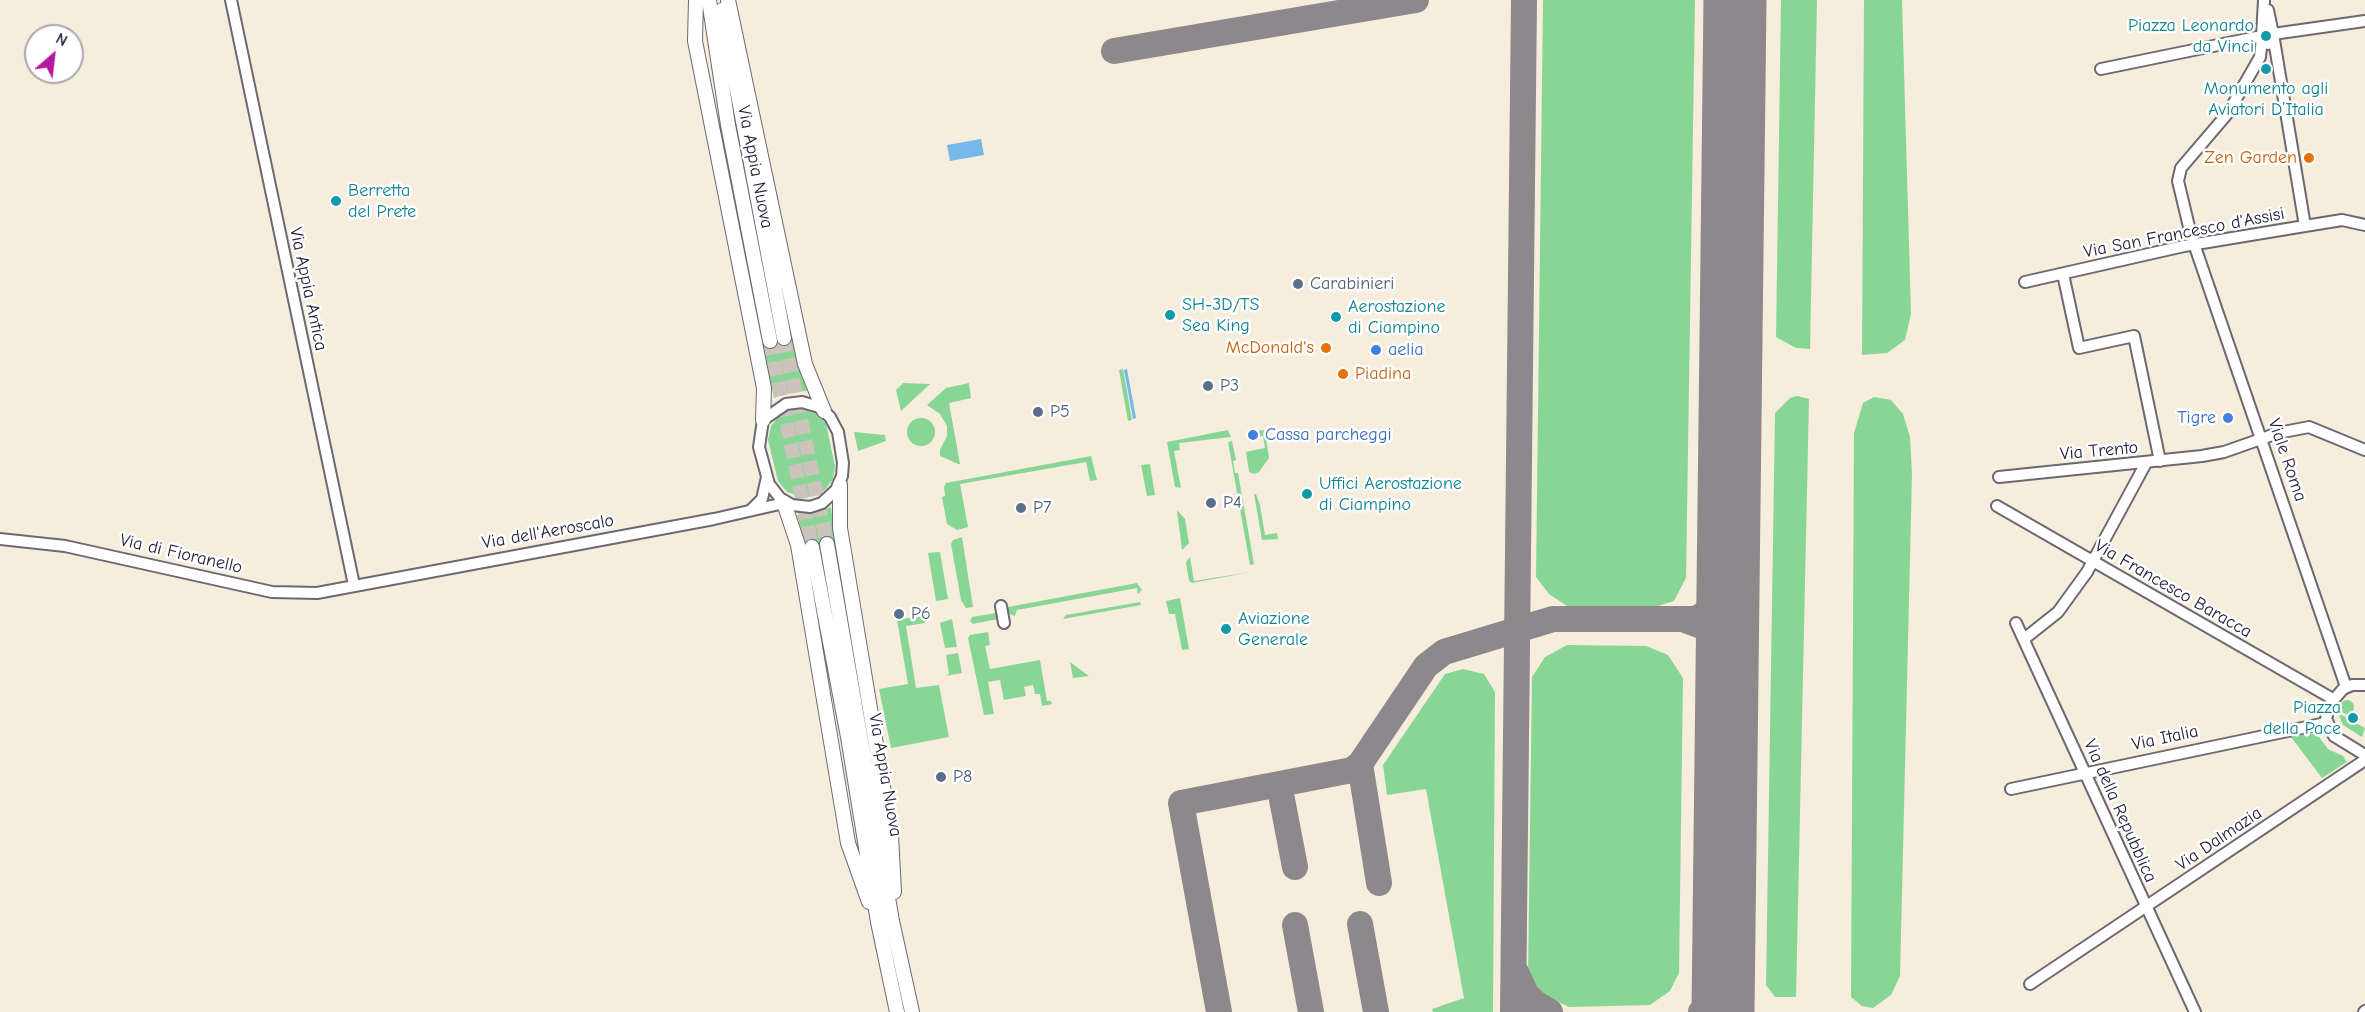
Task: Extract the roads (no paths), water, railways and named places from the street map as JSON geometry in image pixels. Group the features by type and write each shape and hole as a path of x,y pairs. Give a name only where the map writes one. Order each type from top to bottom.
{"main road":[{"path":"696,0 695,40 764,388 763,420"},
{"name":"Via Appia Nuova","path":"708,0 728,125 770,341"},
{"name":"Via Appia Nuova","path":"720,0 784,338"},
{"path":"728,0 805,364 824,411"},
{"path":"840,484 840,528 892,844 892,921"},
{"path":"784,503 798,545 848,843 855,869 878,922"},
{"name":"Via Appia Nuova","path":"827,544 892,921 912,1012"},
{"name":"Via Appia Nuova","path":"812,547 846,727 878,922 897,1012"}],"street":[{"name":"Via Appia Antica","path":"231,0 354,585"},
{"path":"2264,0 2268,37 2276,57 2305,226"},
{"path":"2101,69 2305,28 2365,21"},
{"path":"2260,57 2268,37"},
{"path":"2260,57 2267,54 2276,57"},
{"name":"Viale Roma","path":"2260,57 2228,113 2178,174 2194,245 2346,687"},
{"name":"Via San Francesco d'Assisi","path":"2025,282 2194,245 2365,217"},
{"name":"Via San Francesco d'Assisi","path":"2351,220 2365,225"},
{"path":"2063,274 2079,348 2134,336 2160,461"},
{"path":"793,402 812,404 824,411 835,424 840,439 843,463 840,484 830,497 816,505 801,507 784,503 767,477 759,440 763,420 778,408 793,402"},
{"name":"Via Trento","path":"1999,477 2202,456 2224,452 2308,427 2365,450"},
{"path":"2024,639 2058,612 2093,563 2146,463"},
{"path":"748,512 762,499 767,477"},
{"name":"Via dell'Aeroscalo","path":"354,585 748,512 784,503"},
{"name":"Via Francesco Baracca","path":"1997,506 2333,699"},
{"name":"Via di Fioranello","path":"0,540 64,546 272,592 317,593 354,585"},
{"path":"1001,606 1004,623"},
{"name":"Via della Repubblica","path":"2016,623 2194,1012"},
{"path":"2365,685 2346,687 2333,699 2326,723 2337,739 2365,758"},
{"name":"Via Italia","path":"2011,789 2326,723"},
{"name":"Via Dalmazia","path":"2030,984 2365,758"}],"water":[{"path":"981,139 984,155 950,161 947,145"},
{"path":"1127,369 1136,418 1133,419 1124,370"}],"tunnel":[{"path":"784,338 827,544"},
{"path":"770,341 812,547"}],"place":[{"name":"Piazza Leonardo da Vinci","path":"2266,36"},
{"name":"Monumento agli Aviatori D’Italia","path":"2266,69"},
{"name":"Zen Garden","path":"2309,158"},
{"name":"Berretta del Prete","path":"336,201"},
{"name":"Carabinieri","path":"1298,284"},
{"name":"SH-3D/TS Sea King","path":"1170,315"},
{"name":"Aerostazione di Ciampino","path":"1336,317"},
{"name":"McDonald's","path":"1326,348"},
{"name":"aelia","path":"1376,350"},
{"name":"Piadina","path":"1343,374"},
{"name":"P3","path":"1208,386"},
{"name":"P5","path":"1038,412"},
{"name":"Tigre","path":"2228,418"},
{"name":"Cassa parcheggi","path":"1253,435"},
{"name":"Uffici Aerostazione di Ciampino","path":"1307,494"},
{"name":"P4","path":"1211,503"},
{"name":"P7","path":"1021,508"},
{"name":"P6","path":"899,614"},
{"name":"Aviazione Generale","path":"1226,629"},
{"name":"Piazza della Pace","path":"2353,718"},
{"name":"P8","path":"941,777"}]}
